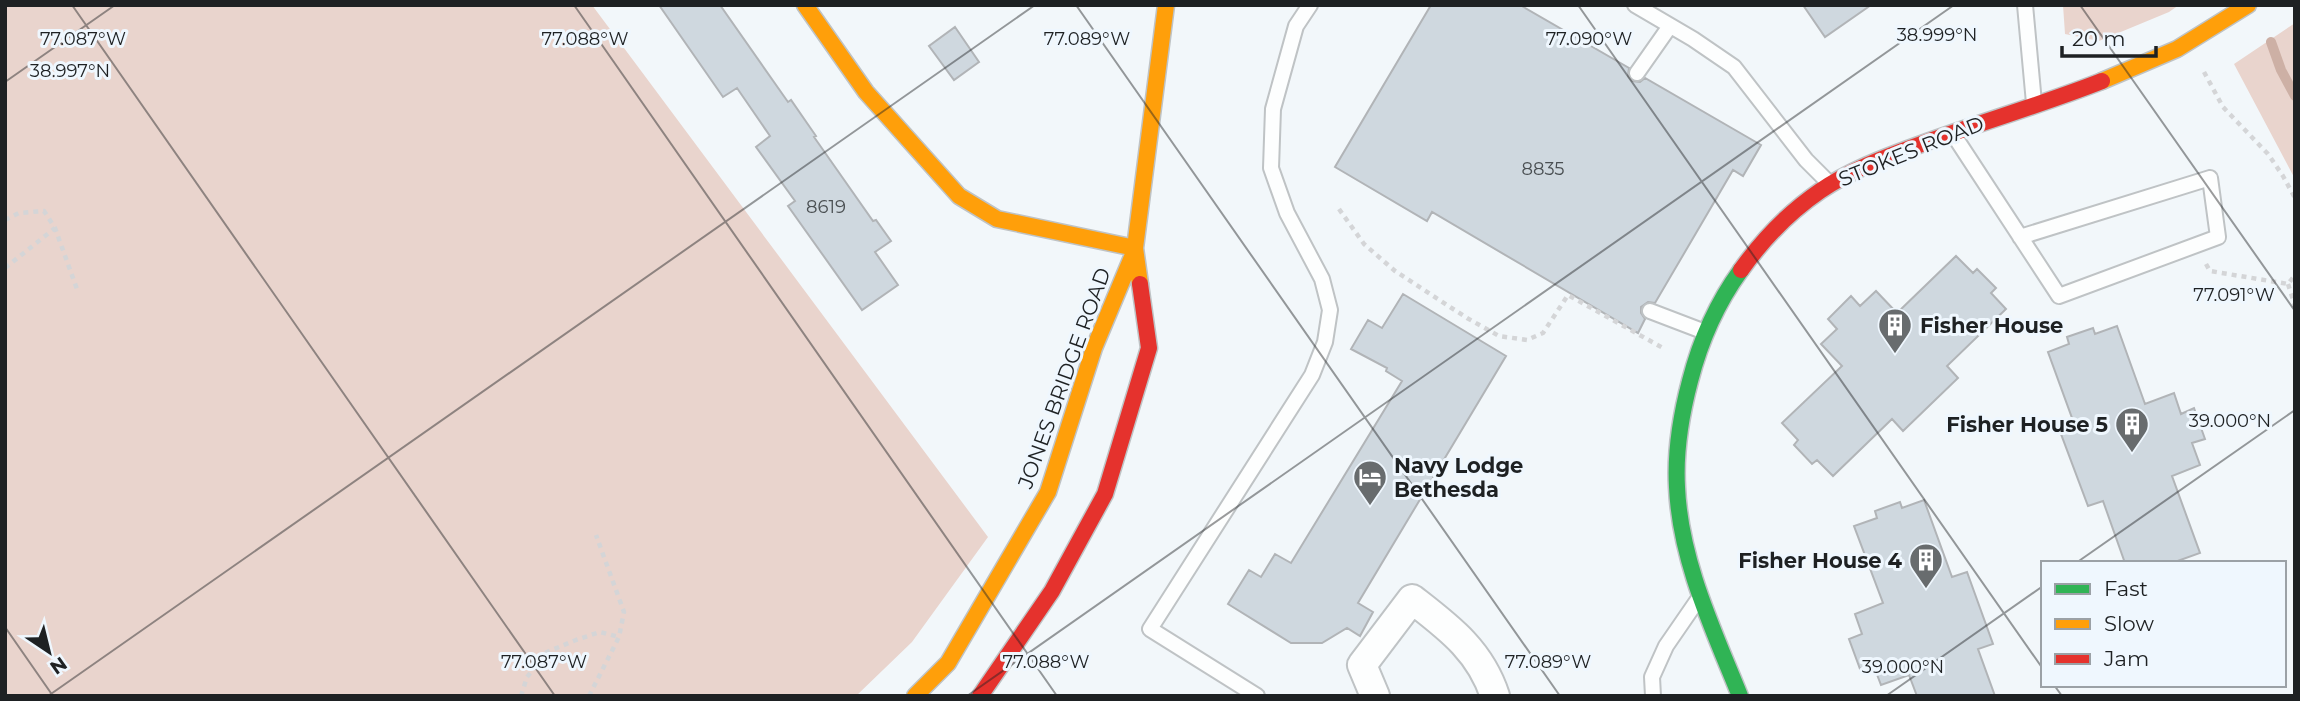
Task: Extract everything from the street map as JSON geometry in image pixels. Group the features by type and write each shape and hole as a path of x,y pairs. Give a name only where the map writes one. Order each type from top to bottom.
{"street":[{"path":"805,5 866,92 959,196 997,219 1135,248"},
{"name":"JONES BRIDGE ROAD","path":"915,696 952,667 1048,492 1094,348 1135,248 1166,5"},
{"name":"STOKES ROAD","path":"1740,696 1691,572 1676,481 1680,423 1689,376 1705,332 1739,272 1768,236 1805,201 1830,184 1952,132 2121,75 2198,38 2248,5"},
{"name":"JONES BRIDGE ROAD","path":"981,692 1052,592 1105,494 1149,348 1135,248"},
{"path":"1375,696 1362,665 1412,599 1445,625 1478,659 1495,696"}],"lane":[{"path":"1257,696 1150,629 1312,375 1325,342 1330,310 1322,279 1287,213 1272,167 1273,109 1296,26 1310,5"},
{"path":"1636,5 1734,67 1806,160 1830,184"},
{"path":"2025,5 2034,104"},
{"path":"1637,73 1670,26"},
{"path":"1952,132 2020,237 2059,296 2218,237 2210,178 2020,237"},
{"path":"1650,311 1705,332"},
{"path":"1653,696 1652,677 1666,646 1700,597"}],"path":[{"path":"2202,68 2223,107 2268,154 2295,198"},
{"path":"1339,209 1364,244 1395,271 1499,336 1527,341 1544,333 1568,295 1664,349"},
{"path":"5,220 19,213 44,211 55,228 78,292"},
{"path":"5,268 55,228"},
{"path":"2195,245 2210,271 2288,284"},
{"path":"2288,284 2295,275"},
{"path":"2288,284 2295,306"},
{"path":"589,696 620,637 624,612 596,535"},
{"path":"521,696 527,677 547,652 600,632 620,637"}],"shaded area":[{"path":"5,5 592,5 988,537 912,642 856,696 5,696"},
{"path":"2063,5 2179,5 2169,12 2099,41 2065,34"},
{"path":"2295,23 2295,179 2234,64"}],"building":[{"path":"659,5 720,5 788,102 791,100 873,221 876,220 891,241 875,252 898,285 862,310 788,206 795,201 756,147 770,136 737,88 723,97"},
{"path":"1431,5 1520,5 1629,68 1628,76 1632,81 1640,82 1645,78 1761,145 1743,176 1733,170 1655,303 1648,302 1641,307 1645,319 1638,333 1432,212 1427,221 1335,167"},
{"path":"1803,5 1871,5 1825,37"},
{"path":"955,27 979,62 954,80 929,46"},
{"name":"Fisher House","path":"1956,256 1973,273 1977,269 1996,288 1991,293 2006,309 1947,366 1958,378 1903,431 1892,419 1833,476 1817,460 1812,464 1794,445 1798,440 1782,423 1842,366 1821,344 1837,329 1828,319 1851,296 1860,306 1876,291 1897,313"},
{"name":"Navy Lodge Bethesda","path":"1403,294 1506,356 1358,603 1373,612 1360,636 1347,628 1322,643 1291,643 1228,604 1249,570 1261,577 1275,554 1291,563 1402,381 1386,371 1387,368 1351,349 1368,320 1382,328"},
{"name":"Fisher House 5","path":"2117,326 2145,404 2174,393 2181,414 2194,408 2205,439 2192,443 2200,465 2172,476 2200,553 2178,561 2124,561 2103,501 2088,506 2061,434 2076,429 2048,352 2069,344 2067,337 2093,328 2095,334"},
{"name":"Fisher House 4","path":"1924,500 1952,577 1967,572 1993,644 1978,649 1995,696 1917,696 1909,675 1881,685 1873,664 1860,669 1849,639 1862,634 1855,614 1883,603 1854,526 1877,518 1875,511 1900,502 1902,508"}],"waterway":[{"path":"2271,42 2281,70 2295,96"}],"traffic: fast":[{"path":"1740,696 1691,568 1679,514 1677,474 1681,420 1694,366 1717,309 1741,270"}],"traffic: slow":[{"path":"805,5 866,92 959,196 997,219 1135,248"},
{"path":"1140,284 1135,248 1166,5"},
{"path":"2102,81 2177,49 2248,5"},
{"path":"915,696 948,663 1048,492 1094,348 1135,250"}],"traffic: jam":[{"path":"1741,270 1787,217 1808,199 1843,177 1904,151 2102,81"},
{"path":"980,696 1052,591 1105,494 1149,348 1140,284"}],"place":[{"name":"Fisher House","path":"1895,355"},
{"name":"Fisher House 5","path":"2132,454"},
{"name":"Navy Lodge Bethesda","path":"1370,507"},
{"name":"Fisher House 4","path":"1926,590"}]}
